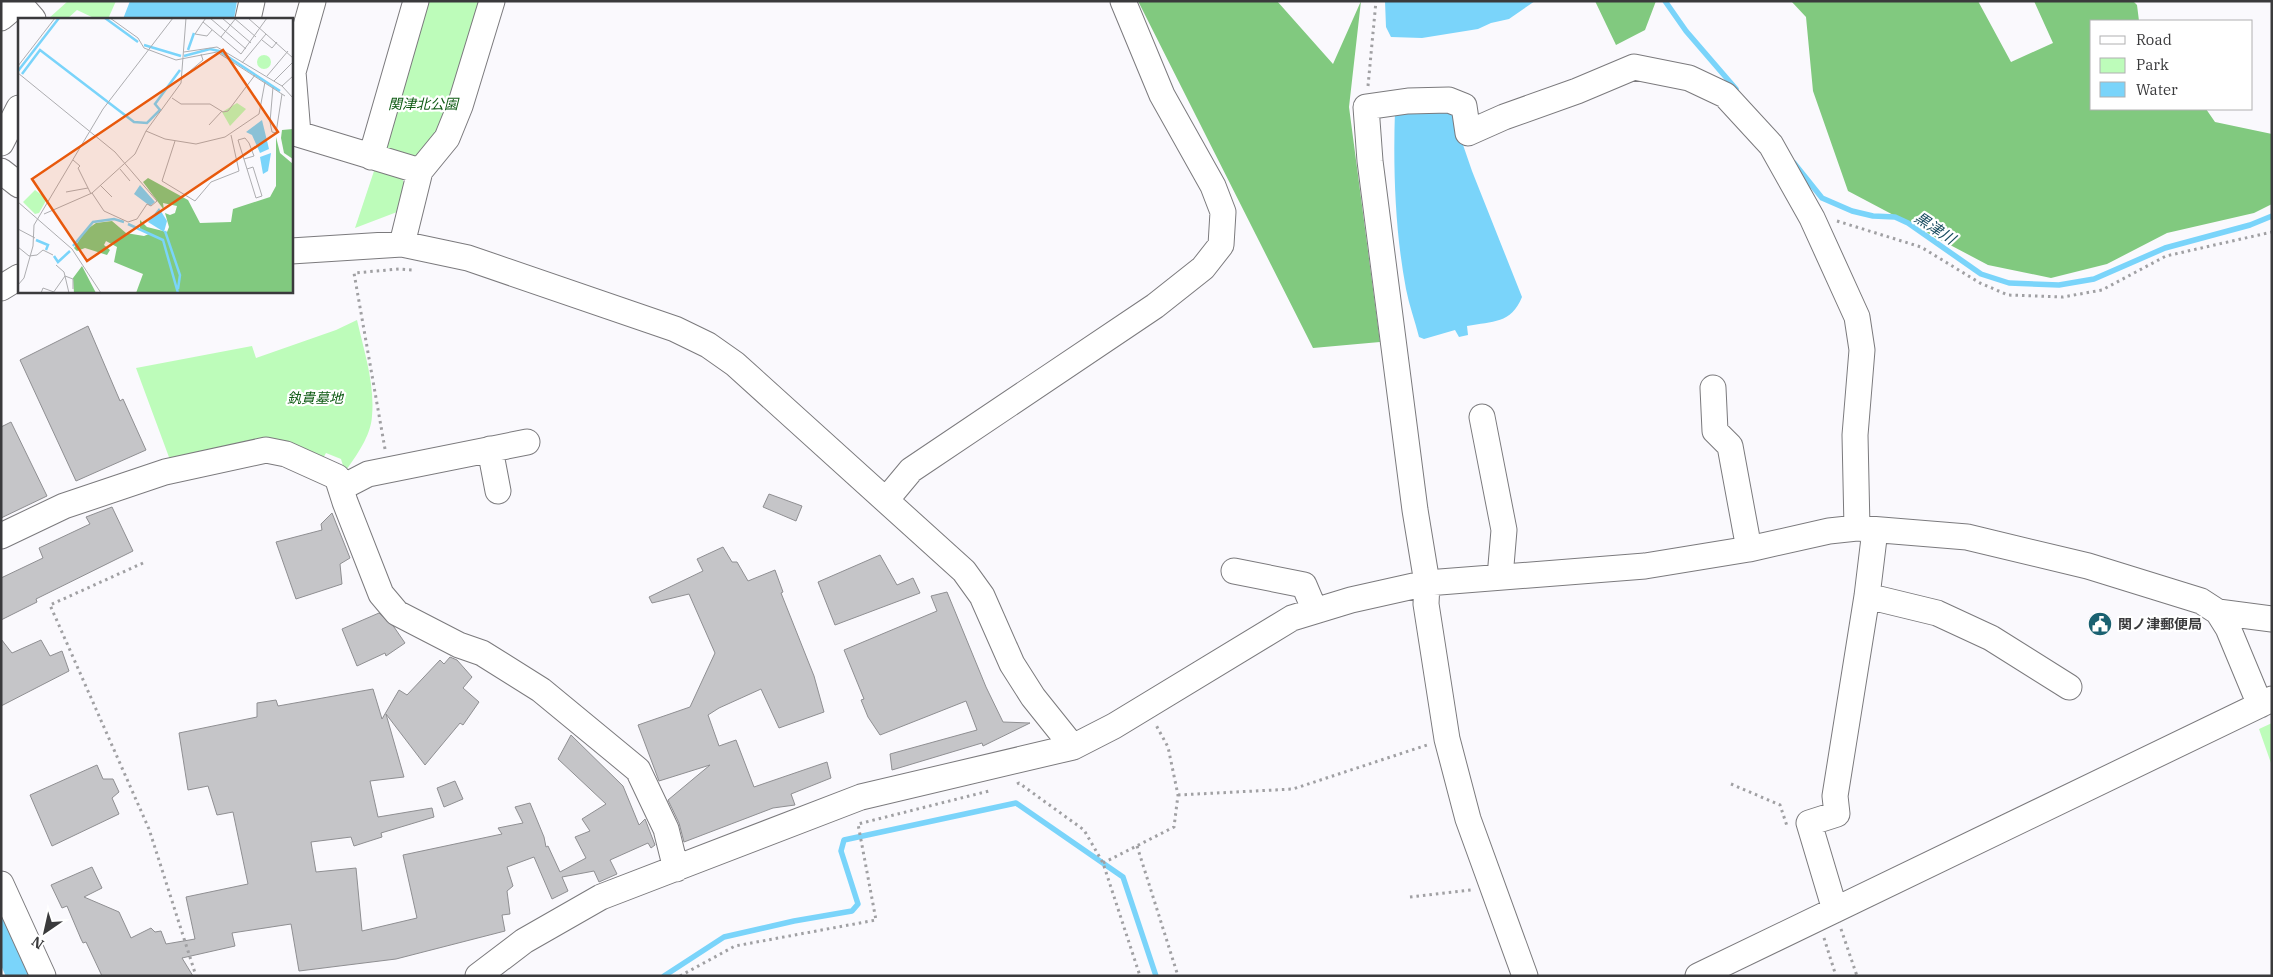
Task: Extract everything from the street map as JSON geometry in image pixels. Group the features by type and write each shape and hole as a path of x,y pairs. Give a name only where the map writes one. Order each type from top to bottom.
{"street":[{"path":"248,18 252,1"},
{"path":"313,1 293,72 298,134 420,171"},
{"path":"370,157 416,1"},
{"path":"402,244 420,171 447,138 460,106 492,1"},
{"path":"886,500 911,470 1155,306 1203,268 1221,245 1223,212 1213,186 1162,95 1123,1"},
{"path":"1,18 19,4 32,18"},
{"path":"1524,976 1468,819 1447,739 1426,604 1427,583 1415,510 1370,161 1366,107 1408,101 1449,100 1464,106 1468,133 1504,117 1577,91 1634,67 1689,78 1725,95 1771,145 1812,218 1857,317 1862,350 1854,435 1866,529 1867,596 1835,796 1838,814 1809,824 1835,910"},
{"path":"1,142 18,110"},
{"path":"1,171 18,184"},
{"path":"292,251 402,244 468,258 675,329 708,345 735,364 886,500 968,577 982,596 1012,664 1033,697 1073,747"},
{"path":"1,288 18,278"},
{"path":"1713,388 1715,431 1730,446 1749,549"},
{"path":"1482,417 1504,530 1500,577"},
{"path":"341,488 368,474 527,442"},
{"path":"490,449 498,490"},
{"path":"1,536 64,506 165,472 266,450 286,454 324,470 337,477 381,594 397,613 459,645 482,653 541,690 638,770 666,829 676,869"},
{"path":"478,976 524,940 601,897 862,797 1073,747 1146,708 1292,618 1351,600 1427,583 1645,566 1749,549 1829,532 1866,529 1967,537 2078,564 2201,601 2218,612 2266,702 1698,976"},
{"path":"1234,570 1304,585 1316,611"},
{"path":"1867,596 1937,613 1991,638 2069,687"},
{"path":"2218,612 2272,619"},
{"path":"1,884 43,976"}],"path":[{"path":"1366,107 1376,1"},
{"path":"1812,218 1823,216 1921,247 1980,284 2008,295 2063,297 2102,290 2166,256 2272,232"},
{"path":"389,470 354,273 399,268 416,270"},
{"path":"144,564 50,605 148,829 196,976"},
{"path":"1102,863 1174,826 1178,795 1168,747 1146,708"},
{"path":"1178,795 1292,789 1447,739"},
{"path":"1010,786 1019,783 1084,830 1102,863 1140,976"},
{"path":"1730,784 1780,805 1789,832"},
{"path":"680,976 735,946 876,920 858,824 991,790"},
{"path":"1136,846 1178,976"},
{"path":"1410,897 1493,887"},
{"path":"1835,910 1857,976"}],"green space":[{"path":"68,1 116,1 108,18 94,18 77,10 68,18 49,18"},
{"name":"関津北公園","path":"426,1 480,1 444,125 425,155 411,159 387,152 384,142"},
{"path":"1138,1 1277,1 1333,64 1361,1 1349,107 1380,342 1313,348"},
{"path":"1595,1 1656,1 1645,30 1616,45"},
{"path":"1791,1 1978,1 2011,62 2053,43 2034,1 2133,1 2137,5 2139,20 2090,20 2090,110 2207,110 2215,122 2272,134 2272,204 2254,213 2167,233 2107,264 2051,278 1988,265 1848,191 1813,91 1806,17"},
{"path":"376,165 399,171 404,183 397,212 355,228"},
{"name":"釻貴墓地","path":"357,320 366,356 373,404 369,431 358,453 345,472 341,459 326,453 322,460 271,447 173,468 136,368 252,346 256,358 336,330"},
{"path":"2272,723 2272,766 2259,729"}],"water":[{"path":"130,1 237,1 234,18 123,18"},
{"path":"1385,1 1535,1 1509,19 1491,23 1478,29 1422,38 1391,37 1386,27"},
{"path":"1450,107 1472,171 1522,297 1518,306 1507,317 1493,322 1467,326 1468,335 1459,337 1455,330 1424,339 1419,337 1409,301 1399,245 1394,155 1395,110"}],"building":[{"path":"88,326 120,401 123,399 146,450 76,481 20,360"},
{"path":"11,422 47,496 1,518 1,427"},
{"path":"769,494 802,506 796,521 763,507"},
{"path":"112,507 133,551 36,599 37,602 1,620 1,578 43,558 39,548 90,524 86,517"},
{"path":"332,513 350,558 340,564 342,584 296,599 276,542 322,530 321,524"},
{"path":"723,547 732,562 737,562 748,581 775,570 783,592 781,593 814,676 824,712 779,728 761,689 708,715 719,746 736,740 754,787 827,762 831,778 791,794 795,805 773,808 684,842 679,823 668,800 710,765 659,781 638,725 690,707 715,653 689,594 652,603 649,597 703,571 697,559"},
{"path":"880,555 897,585 913,578 920,593 835,625 818,582"},
{"path":"947,592 986,687 1003,722 1030,723 983,746 982,743 892,770 890,754 977,730 966,701 880,735 868,717 861,700 864,699 844,650 937,611 931,596"},
{"path":"379,613 394,627 405,643 386,656 385,653 357,666 342,629"},
{"path":"1,639 12,653 41,640 50,656 62,651 69,671 1,706"},
{"path":"450,657 457,660 472,677 463,688 479,702 463,725 460,723 425,765 386,714 404,777 370,781 378,817 432,808 434,817 381,833 382,837 354,846 351,837 311,842 316,872 356,868 362,931 417,918 403,855 502,834 498,828 523,823 515,807 530,803 544,837 546,847 548,846 560,872 586,858 575,837 590,831 582,819 606,804 558,759 571,735 623,786 639,825 645,819 655,845 651,848 648,843 610,860 617,874 599,882 594,871 562,877 568,891 552,899 534,857 507,867 513,886 507,891 510,914 502,915 505,931 396,959 299,971 291,924 232,933 235,946 182,958 193,976 102,976 86,942 83,943 81,939 67,906 62,908 51,885 92,867 102,888 84,897 119,912 131,938 151,928 155,932 161,931 166,944 195,939 186,897 248,884 233,812 217,815 208,786 188,790 179,733 257,717 257,703 276,700 278,706 373,689 382,719 399,690 407,695 440,660 444,664"},
{"path":"97,765 103,779 113,779 119,792 112,798 119,814 52,846 30,795"},
{"path":"455,781 463,799 444,807 437,788"}],"waterway":[{"name":"黒津川","path":"1665,1 1686,31 1736,89"},
{"name":"黒津川","path":"1794,163 1822,198 1852,211 1873,216 1895,217 1908,223 1981,274 2009,283 2059,285 2094,279 2165,248 2250,225 2272,216"},
{"path":"664,976 724,937 794,921 852,911 858,904 841,851 844,840 1016,803 1123,877 1156,976"},
{"path":"1,924 23,976"}],"place":[{"name":"関ノ津郵便局","path":"2100,624"}]}
